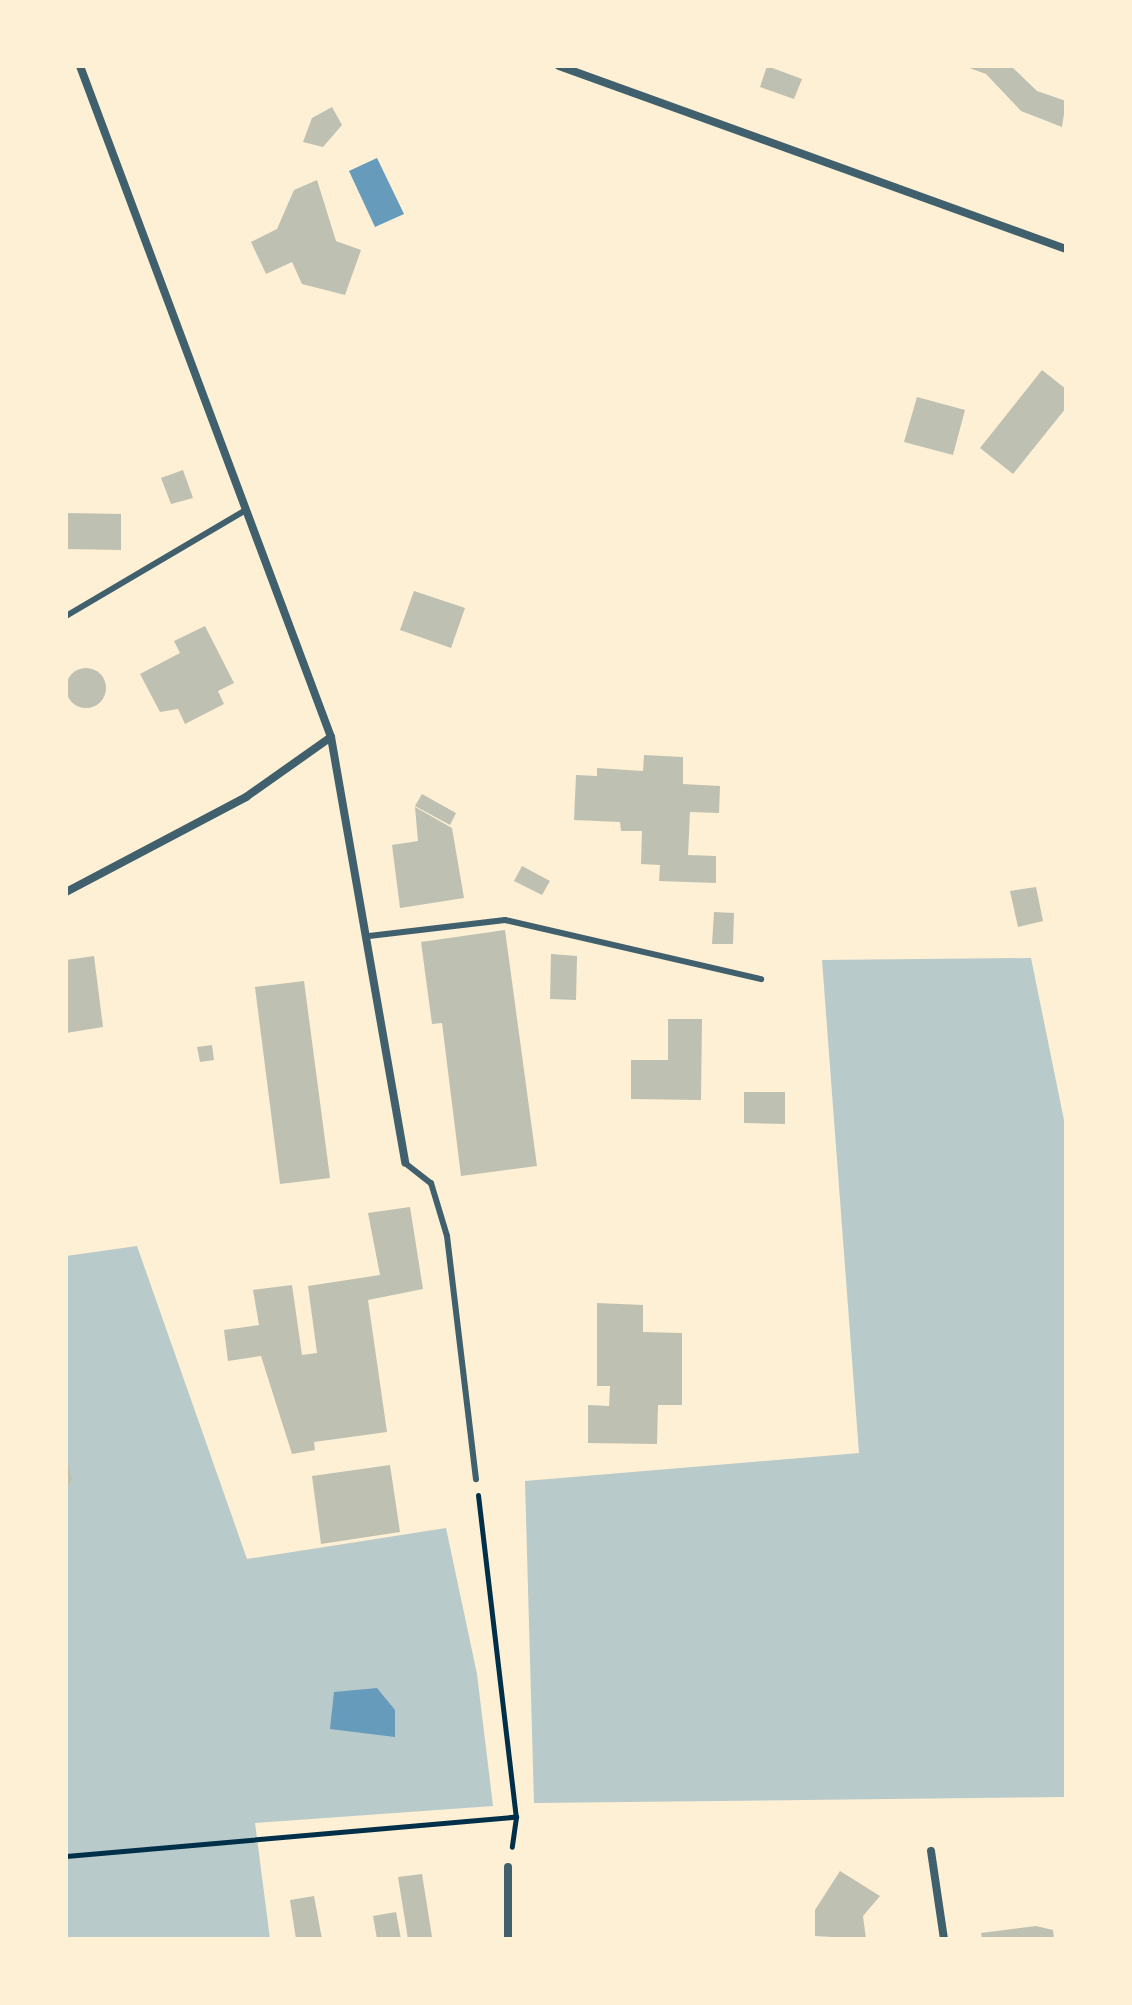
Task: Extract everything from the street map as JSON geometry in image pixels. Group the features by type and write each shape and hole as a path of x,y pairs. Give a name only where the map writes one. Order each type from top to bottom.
{"street":[{"path":"80,66 331,737 369,936 405,1163"},
{"path":"559,66 1066,249"},
{"path":"66,892 246,797 331,737"},
{"path":"931,1851 944,1939"},
{"path":"508,1867 508,1939"}],"lane":[{"path":"66,616 244,511"},
{"path":"369,936 505,920 761,979"},
{"path":"405,1163 431,1183 447,1236 476,1479"}],"path":[{"path":"476,1479 516,1817 508,1867"},
{"path":"66,1856 516,1817"}],"shaded area":[{"path":"1031,958 1066,1130 1066,1797 534,1803 525,1481 859,1453 822,960"},
{"path":"137,1246 247,1559 446,1528 477,1674 493,1806 255,1823 270,1939 66,1939 66,1256"}],"water":[{"path":"377,158 404,214 375,227 349,171"},
{"path":"377,1688 395,1710 395,1737 330,1729 334,1692"}],"building":[{"path":"767,66 802,79 794,99 760,87"},
{"path":"964,66 1011,66 1037,91 1066,101 1062,127 1021,111 986,74"},
{"path":"332,107 342,125 323,147 303,142 312,118"},
{"path":"317,180 336,241 361,250 345,295 302,284 292,262 266,274 251,242 277,229 294,190"},
{"path":"1042,370 1066,389 1066,408 1013,474 980,448"},
{"path":"917,397 965,410 953,455 904,442"},
{"path":"183,470 193,498 171,504 161,478"},
{"path":"66,513 121,514 121,550 66,549"},
{"path":"414,591 465,608 451,648 400,630"},
{"path":"205,626 234,683 218,691 224,704 185,724 178,709 160,712 140,674 180,653 174,641"},
{"path":"86,668 100,674 106,688 100,702 86,708 72,702 66,688 72,674"},
{"path":"644,755 683,757 683,784 720,786 719,813 690,812 688,855 716,856 716,883 659,881 660,865 641,864 642,831 621,831 620,822 574,820 576,775 597,776 597,768 643,771"},
{"path":"422,794 456,813 450,825 415,806"},
{"path":"415,807 452,828 464,898 400,908 392,845 418,841"},
{"path":"522,866 550,881 542,895 514,881"},
{"path":"1036,887 1043,921 1018,927 1010,891"},
{"path":"714,912 734,913 733,944 712,944"},
{"path":"505,930 537,1166 461,1176 442,1023 432,1024 421,942"},
{"path":"551,954 577,956 576,1000 550,999"},
{"path":"94,956 103,1027 66,1033 66,960"},
{"path":"304,981 330,1178 280,1184 255,987"},
{"path":"668,1019 702,1019 701,1100 631,1099 631,1060 668,1060"},
{"path":"212,1045 214,1060 200,1062 197,1047"},
{"path":"744,1092 785,1092 785,1124 744,1123"},
{"path":"410,1207 423,1289 368,1300 387,1432 314,1442 315,1450 292,1454 261,1356 228,1361 224,1330 259,1325 253,1290 292,1285 302,1355 317,1353 308,1286 380,1275 368,1213"},
{"path":"597,1303 643,1305 643,1332 682,1333 682,1405 658,1405 657,1444 588,1443 588,1405 609,1406 610,1386 597,1386"},
{"path":"66,1454 72,1480 66,1487"},
{"path":"390,1465 400,1532 321,1544 312,1476"},
{"path":"840,1871 880,1896 863,1916 866,1939 815,1936 815,1910"},
{"path":"422,1874 432,1937 408,1939 398,1877"},
{"path":"314,1896 322,1939 296,1939 290,1900"},
{"path":"396,1912 401,1939 377,1939 373,1916"},
{"path":"1036,1926 1053,1930 1054,1939 982,1939 981,1933"}]}
